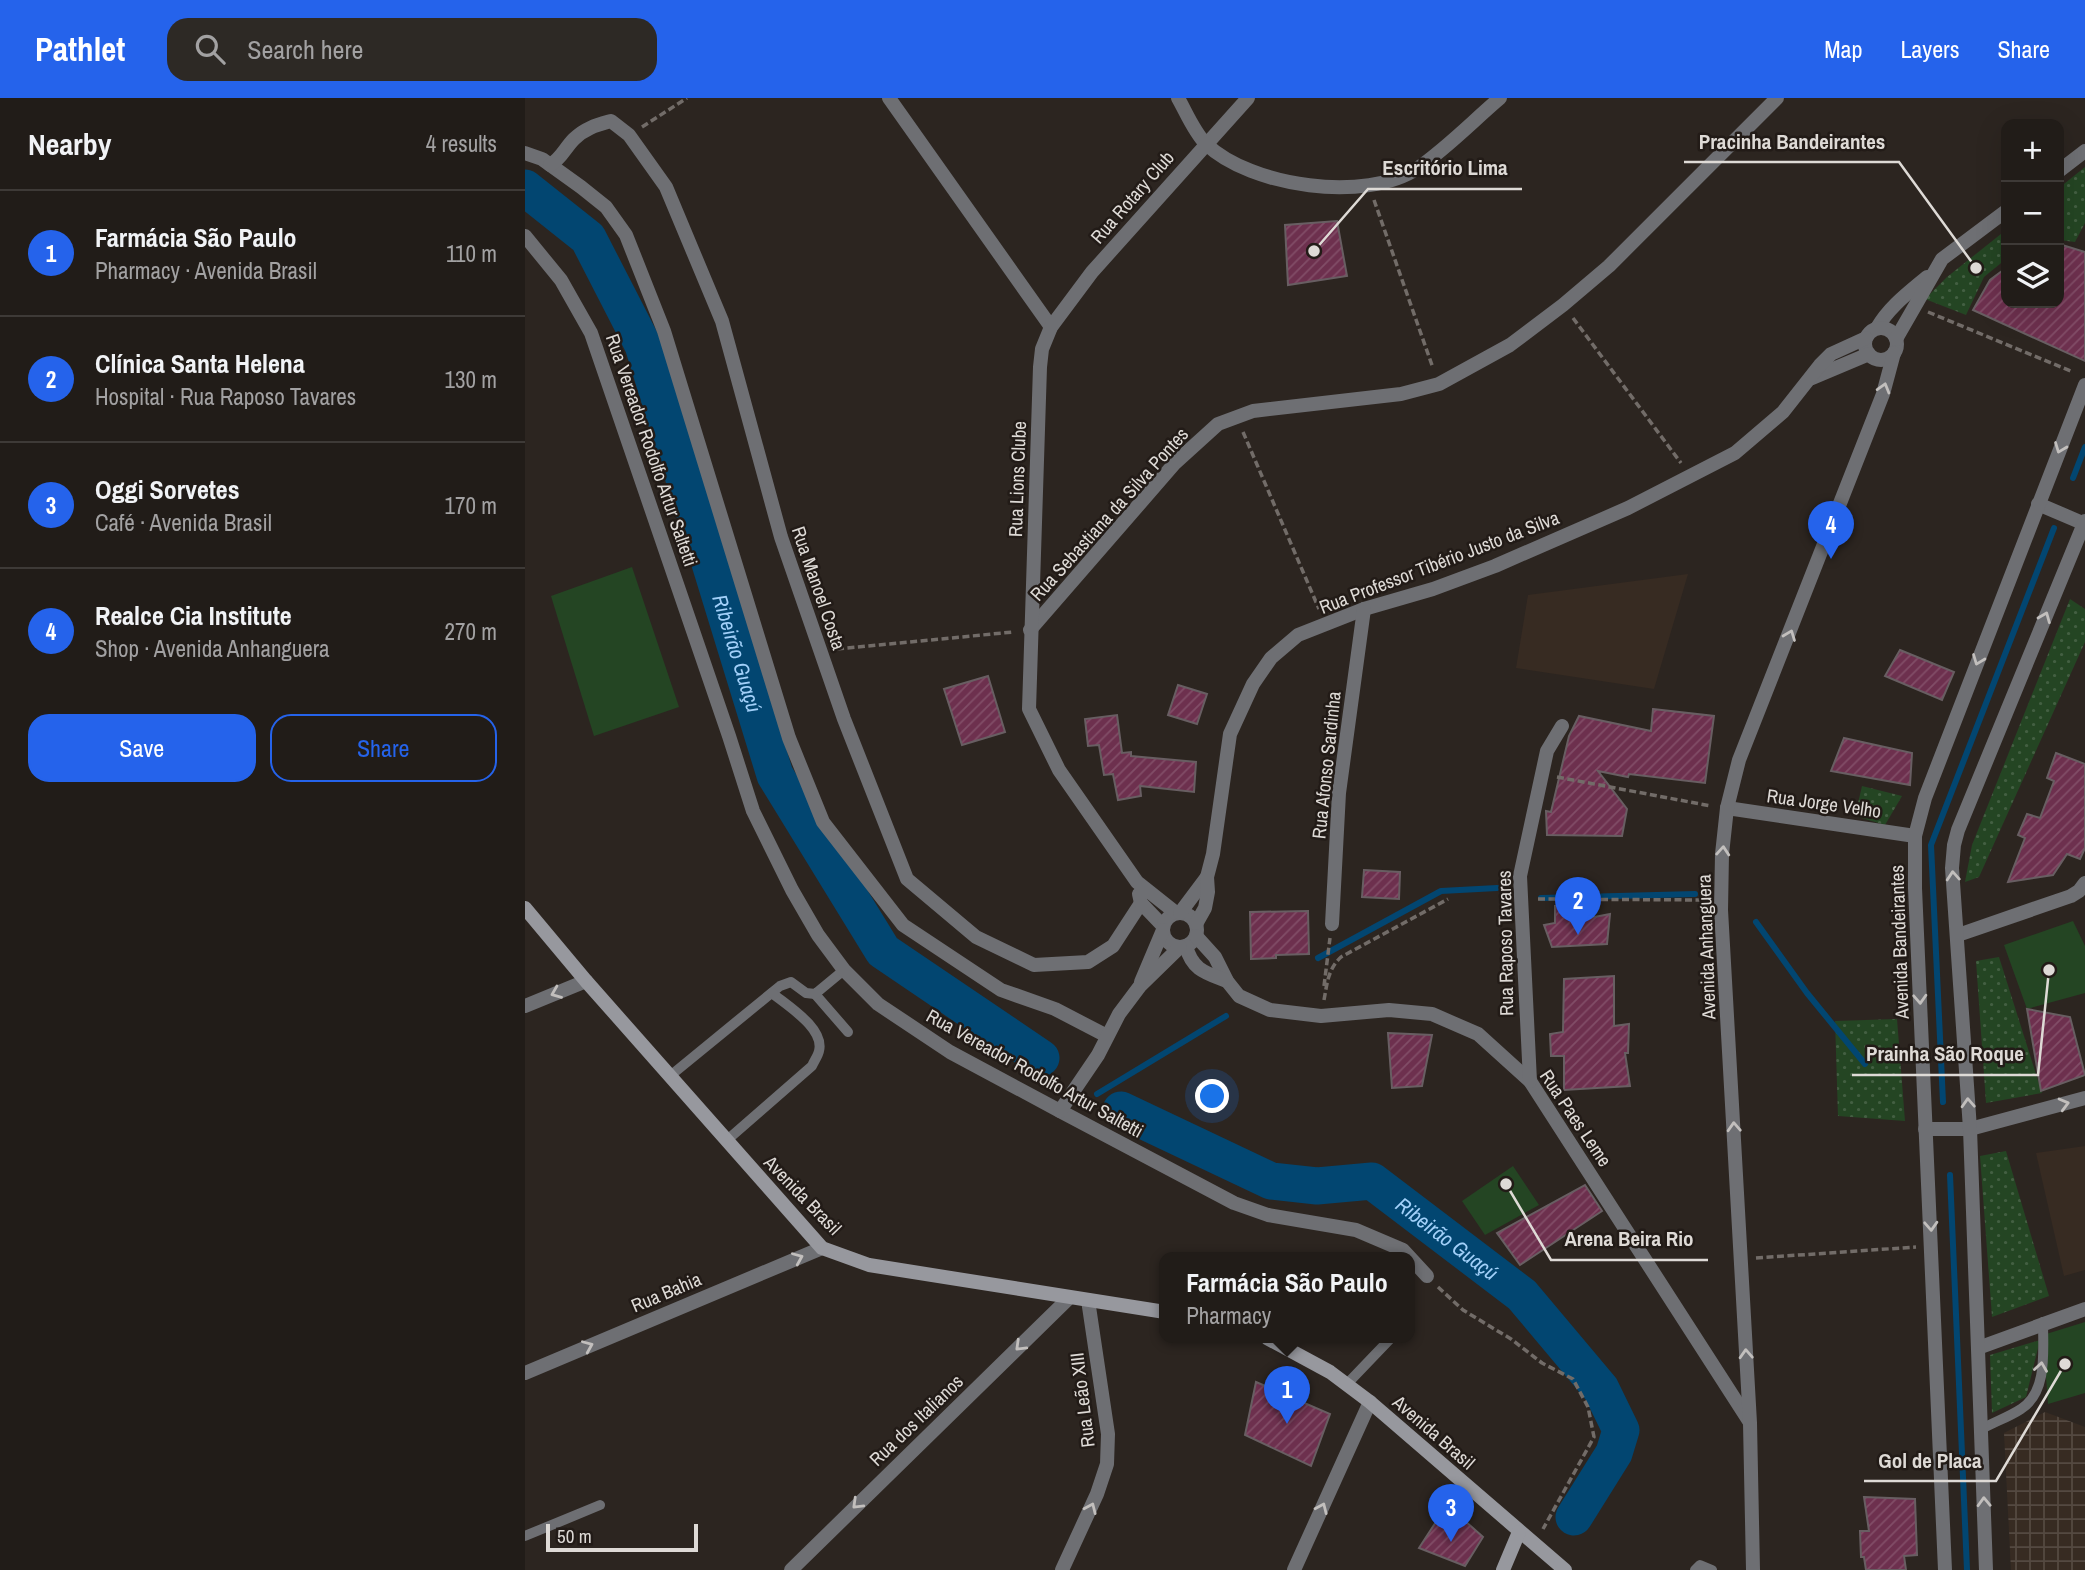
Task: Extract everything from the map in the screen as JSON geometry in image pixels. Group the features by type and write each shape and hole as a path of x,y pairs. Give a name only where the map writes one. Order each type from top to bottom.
{"main road":[{"name":"Avenida Brasil","path":"525,908 822,1248 869,1265 1159,1311"},
{"name":"Avenida Brasil","path":"1277,1343 1299,1354 1370,1402 1563,1569"},
{"path":"1503,1570 1519,1532"}],"street":[{"path":"889,98 1051,327"},
{"path":"1178,98 1205,143 1249,172 1286,183 1327,186 1369,185 1391,181 1417,169 1500,98"},
{"name":"Rua Rotary Club","path":"1051,327 1093,272 1205,143 1248,98"},
{"name":"Rua Sebastiana da Silva Pontes","path":"1030,630 1175,463 1218,424 1253,411 1401,394 1439,384 1510,345 1609,266 1777,98"},
{"path":"550,165 558,161 574,139 591,126 611,121 629,135"},
{"name":"Rua Manoel Costa","path":"629,135 666,187 722,321 781,537 844,719 907,879 976,937 1034,965 1088,962 1113,946 1141,903"},
{"path":"2064,167 2085,151"},
{"path":"525,153 550,165 606,207 626,235 664,331 789,738 823,822 903,925 1001,990 1055,1009 1107,1036"},
{"name":"Rua Professor Tibério Justo da Silva","path":"1812,378 1869,354 1882,359 1895,346 1933,272 1943,259 2001,215"},
{"name":"Rua Vereador Rodolfo Artur Saltetti","path":"525,236 561,280 591,332 753,811 792,890 818,934 844,970 878,1004 950,1052 1234,1203 1268,1215 1356,1230 1405,1252"},
{"name":"Rua Professor Tibério Justo da Silva","path":"1190,938 1205,908 1207,877 1213,855 1230,734 1252,684 1271,658 1298,635 1364,609 1433,589 1495,566 1628,508 1735,453 1783,412 1832,354 1866,338 1895,304 1933,272"},
{"name":"Rua Lions Clube","path":"1051,327 1042,349 1040,367 1029,709 1059,770 1137,882 1178,913"},
{"path":"1877,328 1889,331 1895,346"},
{"path":"1866,338 1865,349 1869,354"},
{"name":"Avenida Anhanguera","path":"1753,1570 1750,1423 1721,900 1727,808 1739,760 1880,403 1895,346"},
{"name":"Avenida Bandeirantes","path":"1945,1570 1915,888 1915,836 1925,798 2085,385"},
{"path":"1986,1570 1970,1129 1952,868 1958,830 2085,523 2038,504"},
{"name":"Rua Afonso Sardinha","path":"1332,925 1339,793 1364,609"},
{"name":"Rua Raposo Tavares","path":"1530,1081 1520,876 1547,751 1562,726"},
{"name":"Rua Jorge Velho","path":"1727,808 1915,836"},
{"name":"Rua Professor Tibério Justo da Silva","path":"1178,913 1207,877"},
{"name":"Rua Lions Clube","path":"1137,882 1141,903"},
{"path":"1958,935 2071,896 2085,883"},
{"path":"1141,903 1163,928 1168,942 1190,938"},
{"path":"1060,1111 1140,986 1168,918 1178,913 1192,918 1190,938 1140,986"},
{"name":"Rua Paes Leme","path":"1190,938 1189,959 1197,967 1227,981 1239,996 1271,1010 1321,1016 1389,1010 1432,1014 1478,1034 1530,1081 1750,1423"},
{"path":"525,1006 586,981"},
{"path":"1925,1129 1970,1129 2085,1098"},
{"name":"Rua Bahia","path":"525,1373 822,1248"},
{"name":"Rua Vereador Rodolfo Artur Saltetti","path":"1415,1263 1427,1276"},
{"name":"Rua dos Italianos","path":"791,1570 1069,1298"},
{"name":"Rua Leão XIII","path":"1062,1570 1097,1494 1107,1464 1108,1434 1089,1300"},
{"path":"1978,1348 2043,1322 2085,1309"},
{"path":"1294,1570 1370,1402"}],"lane":[{"path":"815,994 844,970"},
{"path":"670,1076 780,986 791,982 806,993 815,994 848,1032"},
{"path":"726,1141 813,1066 819,1051 819,1044 811,1026 772,993"},
{"path":"1982,1429 2023,1408 2032,1398 2038,1387 2043,1360 2043,1322"},
{"path":"1346,1384 1386,1343"},
{"path":"525,1536 600,1505"},
{"path":"1695,1570 1700,1565 1712,1570"}],"path":[{"path":"629,135 687,98"},
{"path":"1369,185 1439,384"},
{"path":"1563,305 1691,475"},
{"path":"1915,307 2073,372"},
{"path":"1237,418 1326,625"},
{"path":"821,651 1030,630"},
{"path":"1541,774 1727,808"},
{"path":"1321,1016 1329,973 1334,963 1448,899"},
{"path":"1521,899 1721,900"},
{"path":"1321,1016 1332,925"},
{"path":"1741,1259 1932,1246"},
{"path":"1427,1276 1463,1310 1511,1339 1542,1363 1573,1379 1588,1407 1594,1437 1534,1545"}],"shaded area":[{"path":"1688,574 1654,689 1516,668 1528,595"},
{"path":"2085,1146 2085,1270 2064,1276 2036,1153"},
{"path":"2045,1412 2085,1427 2085,1570 2011,1570 2004,1433"}],"green space":[{"path":"2085,167 2085,223 2075,242 2064,241 2064,184"},
{"path":"2001,234 2001,263 1984,277 1966,315 1925,299 1947,277"},
{"path":"632,567 679,707 594,736 551,596"},
{"path":"2070,599 2085,609 2085,642 1979,877 1965,882 1972,845"},
{"path":"1862,786 1902,796 1885,825 1855,816"},
{"path":"2073,921 2085,946 2085,993 2027,1009 2004,945"},
{"path":"1999,957 2042,1093 1986,1103 1976,961"},
{"path":"1897,1019 1905,1121 1838,1116 1835,1021"},
{"path":"2006,1151 2049,1296 1992,1317 1980,1156"},
{"path":"1513,1166 1539,1205 1485,1235 1462,1201"},
{"path":"2085,1322 2085,1393 2048,1404 2043,1335"},
{"path":"2040,1340 2026,1397 1992,1413 1990,1355"}],"building":[{"path":"1337,221 1347,276 1288,285 1285,225"},
{"path":"2064,246 2085,252 2085,361 1973,310 1990,280 2001,272 2001,308 2064,308"},
{"path":"1900,650 1954,672 1942,700 1885,676"},
{"path":"988,676 1005,732 962,745 944,689"},
{"path":"1178,685 1207,694 1197,724 1168,715"},
{"path":"1653,709 1714,716 1705,783 1629,774 1628,777 1598,771 1627,809 1622,836 1547,835 1546,811 1551,812 1569,736 1579,716 1651,731"},
{"path":"1117,715 1122,753 1196,762 1194,792 1140,786 1141,796 1118,800 1113,774 1104,775 1099,745 1088,746 1085,719"},
{"path":"1844,738 1912,753 1910,785 1831,771"},
{"path":"2056,753 2085,764 2085,848 2080,859 2067,854 2053,875 2008,882 2025,838 2018,835 2027,814 2040,818 2054,781 2047,778"},
{"path":"1364,870 1400,872 1399,899 1362,897"},
{"path":"1590,902 1589,918 1610,914 1607,944 1552,947 1544,925 1555,923 1555,906"},
{"path":"1308,911 1309,954 1251,959 1250,912"},
{"path":"1614,976 1614,1026 1629,1024 1628,1053 1625,1053 1630,1086 1564,1090 1564,1056 1551,1056 1550,1034 1563,1032 1564,979"},
{"path":"2027,1009 2070,1017 2085,1075 2041,1091"},
{"path":"1388,1033 1432,1035 1422,1086 1392,1088"},
{"path":"1585,1185 1602,1211 1520,1265 1497,1233"},
{"path":"1256,1382 1330,1414 1311,1466 1245,1435"},
{"path":"1864,1497 1915,1499 1917,1555 1904,1556 1906,1570 1866,1570 1864,1557 1861,1557 1860,1531 1869,1531"},
{"path":"1445,1508 1483,1537 1465,1566 1419,1548"}],"waterway":[{"name":"Ribeirão Guaçú","path":"525,188 588,238 643,345 775,775 883,951 1041,1058"},
{"path":"2073,478 2085,447"},
{"path":"1943,1102 1931,845 2054,528"},
{"path":"1318,958 1441,891 1497,888"},
{"path":"1541,898 1695,894"},
{"path":"1756,922 1807,993 1865,1064"},
{"path":"1097,1094 1226,1016"},
{"name":"Ribeirão Guaçú","path":"1121,1110 1271,1181 1317,1186 1372,1181 1522,1295 1601,1389 1621,1430 1614,1453 1574,1517"},
{"path":"1950,1175 1967,1570"}],"place":[{"name":"Escritório Lima","path":"1314,251"},
{"name":"Pracinha Bandeirantes","path":"1976,268"},
{"name":"Realce Cia Institute","path":"1831,559"},
{"name":"Clínica Santa Helena","path":"1578,935"},
{"name":"Prainha São Roque","path":"2049,970"},
{"name":"Arena Beira Rio","path":"1506,1184"},
{"name":"Gol de Placa","path":"2065,1364"},
{"name":"Farmácia São Paulo","path":"1287,1424"},
{"name":"Oggi Sorvetes","path":"1451,1542"}]}
